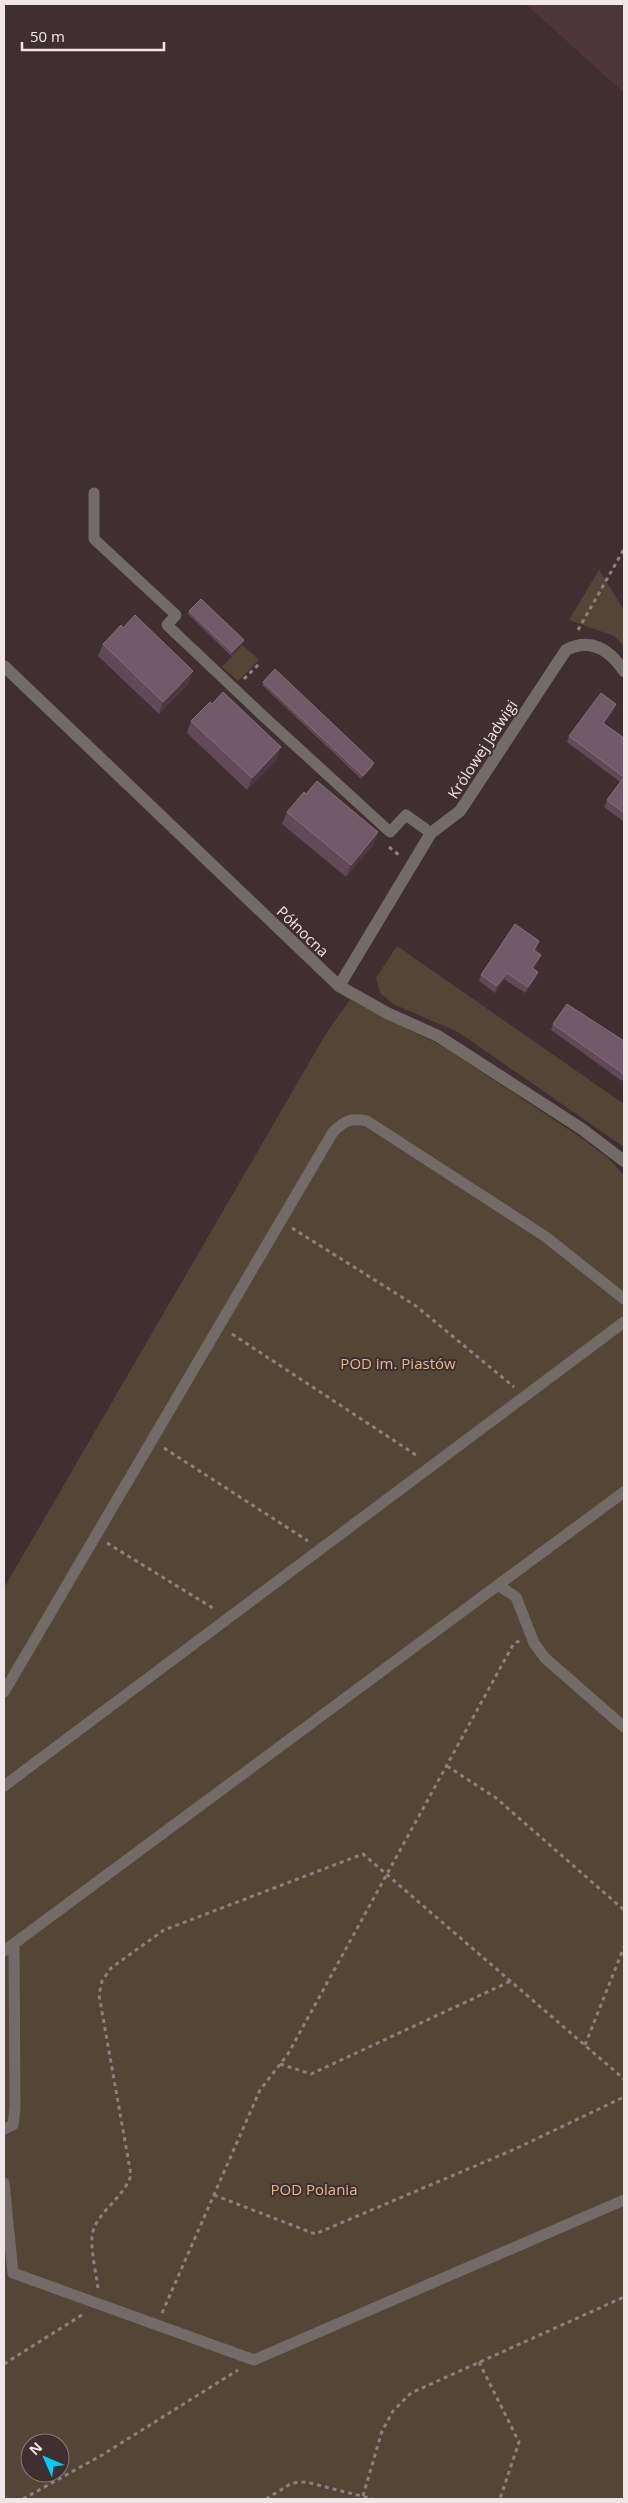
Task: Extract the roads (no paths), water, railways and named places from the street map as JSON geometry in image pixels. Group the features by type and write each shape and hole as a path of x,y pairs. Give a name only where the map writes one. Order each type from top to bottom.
{"street":[{"name":"Królowej Jadwigi","path":"339,986 431,833 460,811 566,650 577,644 595,645 614,658 624,671"},
{"name":"Północna","path":"4,666 339,986 387,1013 438,1036 582,1129 624,1161"}],"lane":[{"path":"94,493 94,539 176,615 167,625 268,721 390,832 406,815 431,833"},
{"path":"4,1692 281,1221 334,1132 343,1122 352,1118 367,1121 546,1237 624,1299"},
{"path":"4,1786 624,1322"},
{"path":"4,1951 624,1492"},
{"path":"498,1585 516,1597 532,1637 545,1658 624,1727"},
{"path":"4,2129 14,2125 15,2108 14,1944"},
{"path":"4,2183 13,2273 254,2360 624,2200"}],"park label":[{"name":"POD im. Piastów","path":"398,1363"},
{"name":"POD Polania","path":"314,2189"}]}
